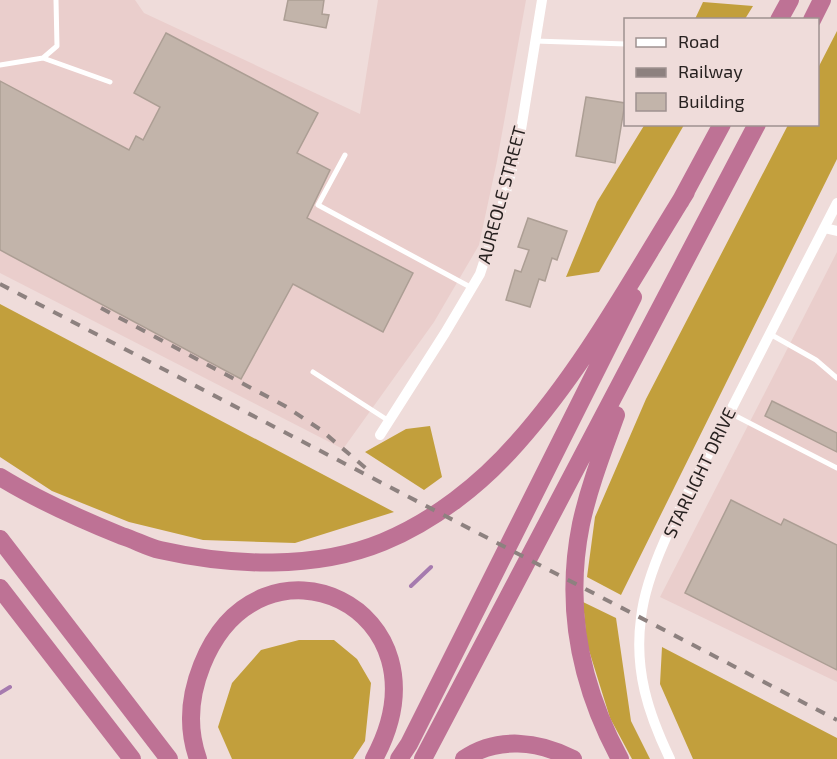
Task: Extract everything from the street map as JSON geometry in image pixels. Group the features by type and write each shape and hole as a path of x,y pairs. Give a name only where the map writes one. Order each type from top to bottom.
{"highway":[{"path":"780,18 790,0"},
{"path":"813,18 822,0"},
{"path":"399,759 409,744 721,126"},
{"path":"423,759 756,126"},
{"path":"0,477 29,495 89,523 159,550 222,560 276,563 335,556 382,542 425,521 473,486 517,444 579,364 686,192"},
{"path":"620,759 607,735 589,691 577,638 573,582 584,513 635,358"},
{"path":"0,538 170,759"},
{"path":"0,588 132,759"},
{"path":"198,759 192,733 192,702 201,668 215,639 231,620 253,603 281,592 299,590 330,595 355,608 374,627 386,646 394,679 393,701 387,727 374,759"},
{"path":"464,759 486,748 522,743 557,750 573,759"}],"street":[{"name":"AUREOLE STREET","path":"380,435 480,274 502,207 519,142 542,0"},
{"name":"STARLIGHT DRIVE","path":"670,759 645,699 641,668 640,619 650,581 661,552 837,203"},
{"path":"824,228 837,231"}],"lane":[{"path":"43,58 57,46 56,0"},
{"path":"535,41 624,44"},
{"path":"0,65 43,58 110,82"},
{"path":"345,154 318,205 472,288"},
{"path":"770,334 816,360 837,378"},
{"path":"313,372 389,421"},
{"path":"730,413 837,468"}],"shaded area":[{"path":"0,0 135,0 144,13 360,114 378,0 526,0 497,161 479,245 434,322 343,449 0,273"},
{"path":"703,2 753,6 746,18 695,18"},
{"path":"837,31 837,159 621,595 587,577 595,517 646,399 787,126 819,126 819,66"},
{"path":"644,126 683,126 599,272 566,277 597,202"},
{"path":"837,252 837,682 660,597"},
{"path":"0,304 394,512 295,543 203,540 129,522 52,491 0,457"},
{"path":"430,426 442,477 424,490 365,452 406,429"},
{"path":"583,602 616,618 631,721 650,759 632,759 610,718 587,644"},
{"path":"299,640 334,640 357,659 371,683 365,741 353,759 232,759 218,727 232,683 261,650"},
{"path":"662,647 837,738 837,759 693,759 660,684"}],"building":[{"path":"288,0 324,0 322,14 329,15 326,28 284,20"},
{"path":"166,33 318,113 297,153 330,170 307,218 413,273 383,332 293,284 241,379 0,250 0,81 129,150 136,136 143,140 160,107 134,93"},
{"path":"586,97 624,103 615,163 576,156"},
{"path":"528,218 567,231 557,260 552,258 545,281 539,279 530,307 506,300 515,270 521,272 529,250 518,247"},
{"path":"772,401 837,433 837,452 765,416"},
{"path":"731,500 781,525 784,519 837,545 837,670 685,593"}],"waterway":[{"path":"411,586 431,567"},
{"path":"0,693 10,687"}],"railway":[{"path":"0,284 837,720"},
{"path":"101,308 285,406 321,430 369,471"}]}
